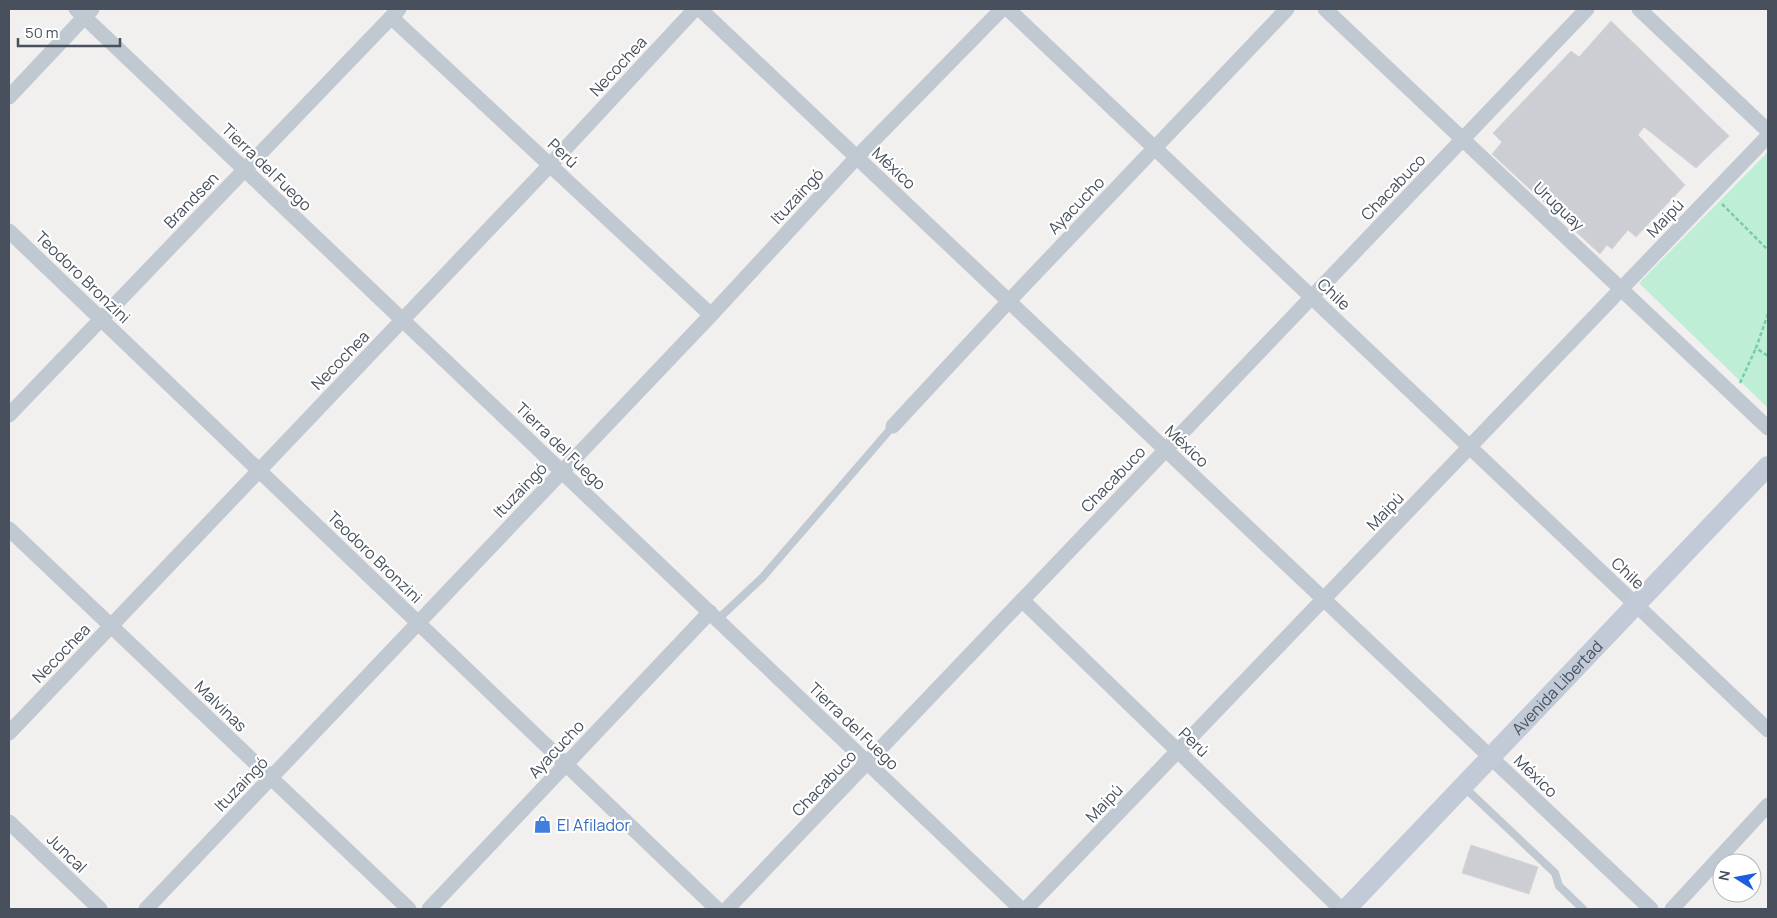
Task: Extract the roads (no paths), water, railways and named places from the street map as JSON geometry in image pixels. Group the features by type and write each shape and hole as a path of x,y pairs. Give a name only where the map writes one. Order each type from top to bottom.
{"main road":[{"name":"Avenida Libertad","path":"1346,909 1768,466"}],"street":[{"name":"Necochea","path":"9,733 550,165 695,9"},
{"name":"México","path":"700,9 1651,909"},
{"name":"Ituzaingó","path":"146,909 711,315 857,157 1002,9"},
{"name":"Chile","path":"1008,9 1768,730"},
{"name":"Ayacucho","path":"893,426 1009,301 1287,9"},
{"name":"Uruguay","path":"1325,9 1768,428"},
{"name":"Chacabuco","path":"728,909 1587,9"},
{"path":"1639,9 1768,131"},
{"path":"9,97 84,11"},
{"name":"Tierra del Fuego","path":"84,11 245,170 1021,909"},
{"name":"Perú","path":"395,13 550,165 711,315"},
{"name":"Brandsen","path":"9,415 395,13"},
{"name":"Maipú","path":"1026,909 1768,136"},
{"name":"Teodoro Bronzini","path":"9,230 717,909"},
{"name":"Malvinas","path":"9,529 409,909"},
{"name":"Perú","path":"1022,600 1341,909"},
{"name":"Ayacucho","path":"429,909 566,764 713,616"},
{"path":"1672,909 1768,806"},
{"name":"Juncal","path":"9,822 100,909"}],"lane":[{"path":"713,616 762,578 893,426"},
{"path":"1463,786 1555,873 1559,886 1583,909"}],"place":[{"name":"El Afilador","path":"543,825"}]}
